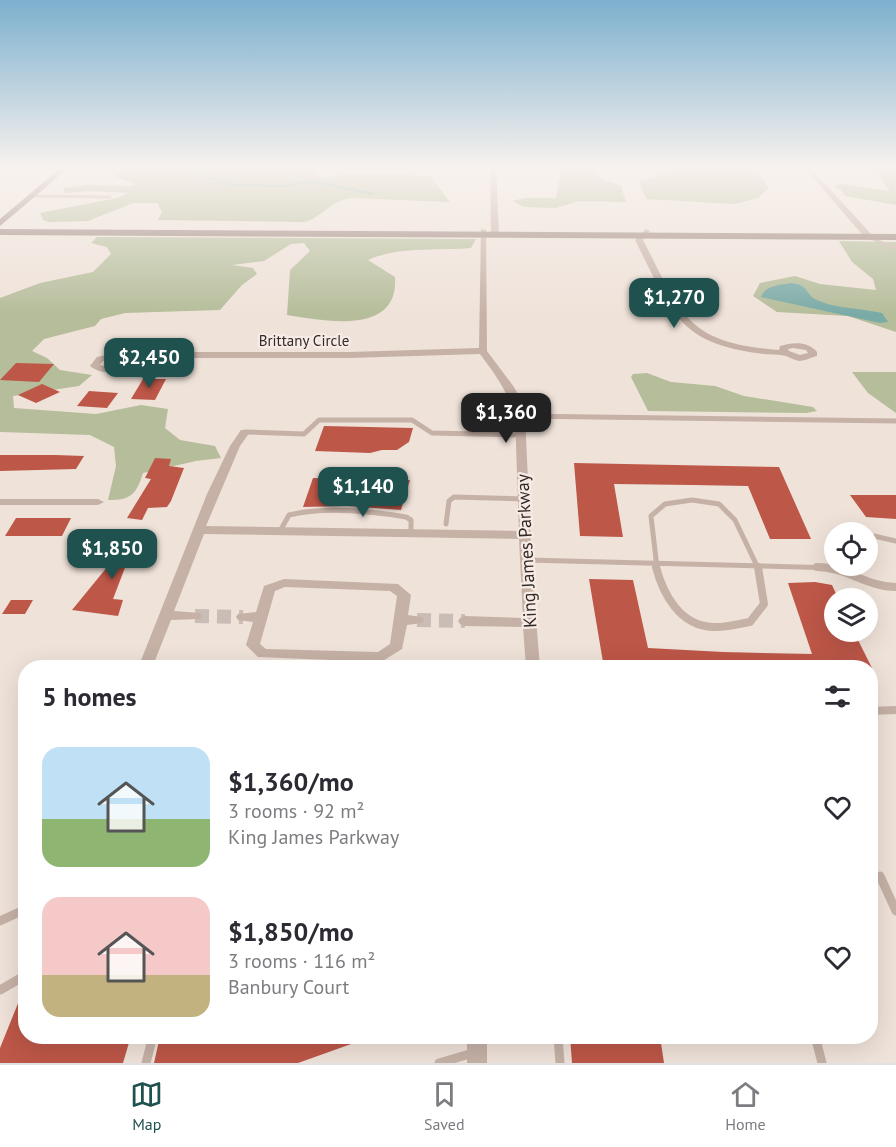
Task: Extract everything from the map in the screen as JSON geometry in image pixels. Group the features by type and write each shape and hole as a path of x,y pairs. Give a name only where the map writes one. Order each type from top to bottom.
{"main road":[{"path":"0,227 489,233"},
{"path":"0,232 867,235 896,237"},
{"path":"867,235 896,232"}],"street":[{"path":"483,351 490,216"},
{"path":"850,216 867,235"},
{"path":"645,234 639,240 685,322 710,337 730,345 785,353"},
{"name":"Brittany Circle","path":"126,359 170,355 349,355 483,351"},
{"name":"King James Parkway","path":"483,351 509,387 520,416 532,660"},
{"path":"148,660 235,446 245,432"},
{"path":"0,501 98,502"},
{"path":"200,530 526,536"},
{"path":"284,583 393,587 404,595 400,620 397,646 381,657 263,654 253,645 269,590 284,583"},
{"path":"166,615 195,616"},
{"path":"243,617 261,617"},
{"path":"400,620 417,620"},
{"path":"465,621 530,623"}],"lane":[{"path":"867,235 884,242 896,255"},
{"path":"888,247 896,249"},
{"path":"520,416 896,421"},
{"path":"245,432 304,434 319,420 374,419 412,420 432,433 520,435"},
{"path":"446,524 449,501 454,497 524,498"},
{"path":"692,500 719,504 735,520 758,566 764,604 750,622 710,628 686,619 664,596 654,563 651,516 665,504 692,500"},
{"path":"280,531 283,520 289,515 320,512 406,517 411,520 411,534"},
{"path":"878,537 896,541"},
{"path":"526,560 824,566"},
{"path":"857,576 890,588 896,587"},
{"path":"878,711 896,710"},
{"path":"880,876 896,911"},
{"path":"0,921 18,913"},
{"path":"0,990 18,980"},
{"path":"146,1063 151,1044"},
{"path":"559,1044 560,1063"},
{"path":"817,1044 822,1063"},
{"path":"439,1063 477,1050"}],"green space":[{"path":"41,216 101,216 88,221 50,222 43,220"},
{"path":"160,216 319,216 305,222 158,220"},
{"path":"97,237 476,239 471,248 405,251 368,260 395,277 393,296 385,309 373,317 339,321 287,315 290,270 310,251 304,243 291,244 264,261 232,265 253,268 257,274 242,285 220,310 125,313 101,319 95,326 44,339 32,351 47,358 60,370 92,375 79,386 13,396 14,408 96,414 141,405 168,409 165,428 180,440 215,446 221,458 143,473 132,495 122,499 108,500 116,466 114,447 90,435 0,432 0,298 40,283 93,272 111,254 107,247 91,243"},
{"path":"839,241 896,242 896,332 848,316 777,312 753,296 760,283 795,276 820,284 876,290 873,279 852,262"},
{"path":"852,372 896,372 896,413 868,393"},
{"path":"647,373 671,382 715,386 744,396 813,407 817,411 806,413 648,411 631,377 633,374"}],"water":[{"path":"791,283 801,286 813,298 825,303 882,313 888,322 880,323 761,297 770,288"}],"building":[{"path":"16,363 54,364 39,382 0,380"},
{"path":"143,379 166,379 155,400 131,399"},
{"path":"42,384 60,392 36,403 18,395"},
{"path":"89,391 118,393 107,408 77,406"},
{"path":"324,426 413,428 409,442 397,450 370,453 315,451"},
{"path":"0,455 84,456 76,469 0,471"},
{"path":"155,458 171,459 169,466 184,468 171,501 167,507 148,508 142,520 127,518 151,479 145,478"},
{"path":"574,463 779,467 811,539 770,539 748,486 692,485 614,484 623,537 580,536"},
{"path":"313,478 350,479 350,481 410,480 401,510 348,506 303,507"},
{"path":"850,495 896,495 896,519 866,517"},
{"path":"16,518 71,518 62,536 5,536"},
{"path":"135,533 149,534 136,564 126,565 113,599 123,600 118,616 72,610"},
{"path":"589,579 633,580 648,648 723,652 812,654 788,583 815,582 832,585 833,588 824,588 824,642 859,642 868,660 603,660"},
{"path":"11,600 33,600 25,614 2,614"},
{"path":"18,1003 18,1044 129,1044 123,1063 0,1063 0,1048"},
{"path":"158,1044 351,1044 298,1063 154,1063"},
{"path":"571,1044 661,1044 664,1063 572,1063"}],"tunnel":[{"path":"195,616 243,617"},
{"path":"417,620 465,621"}]}
